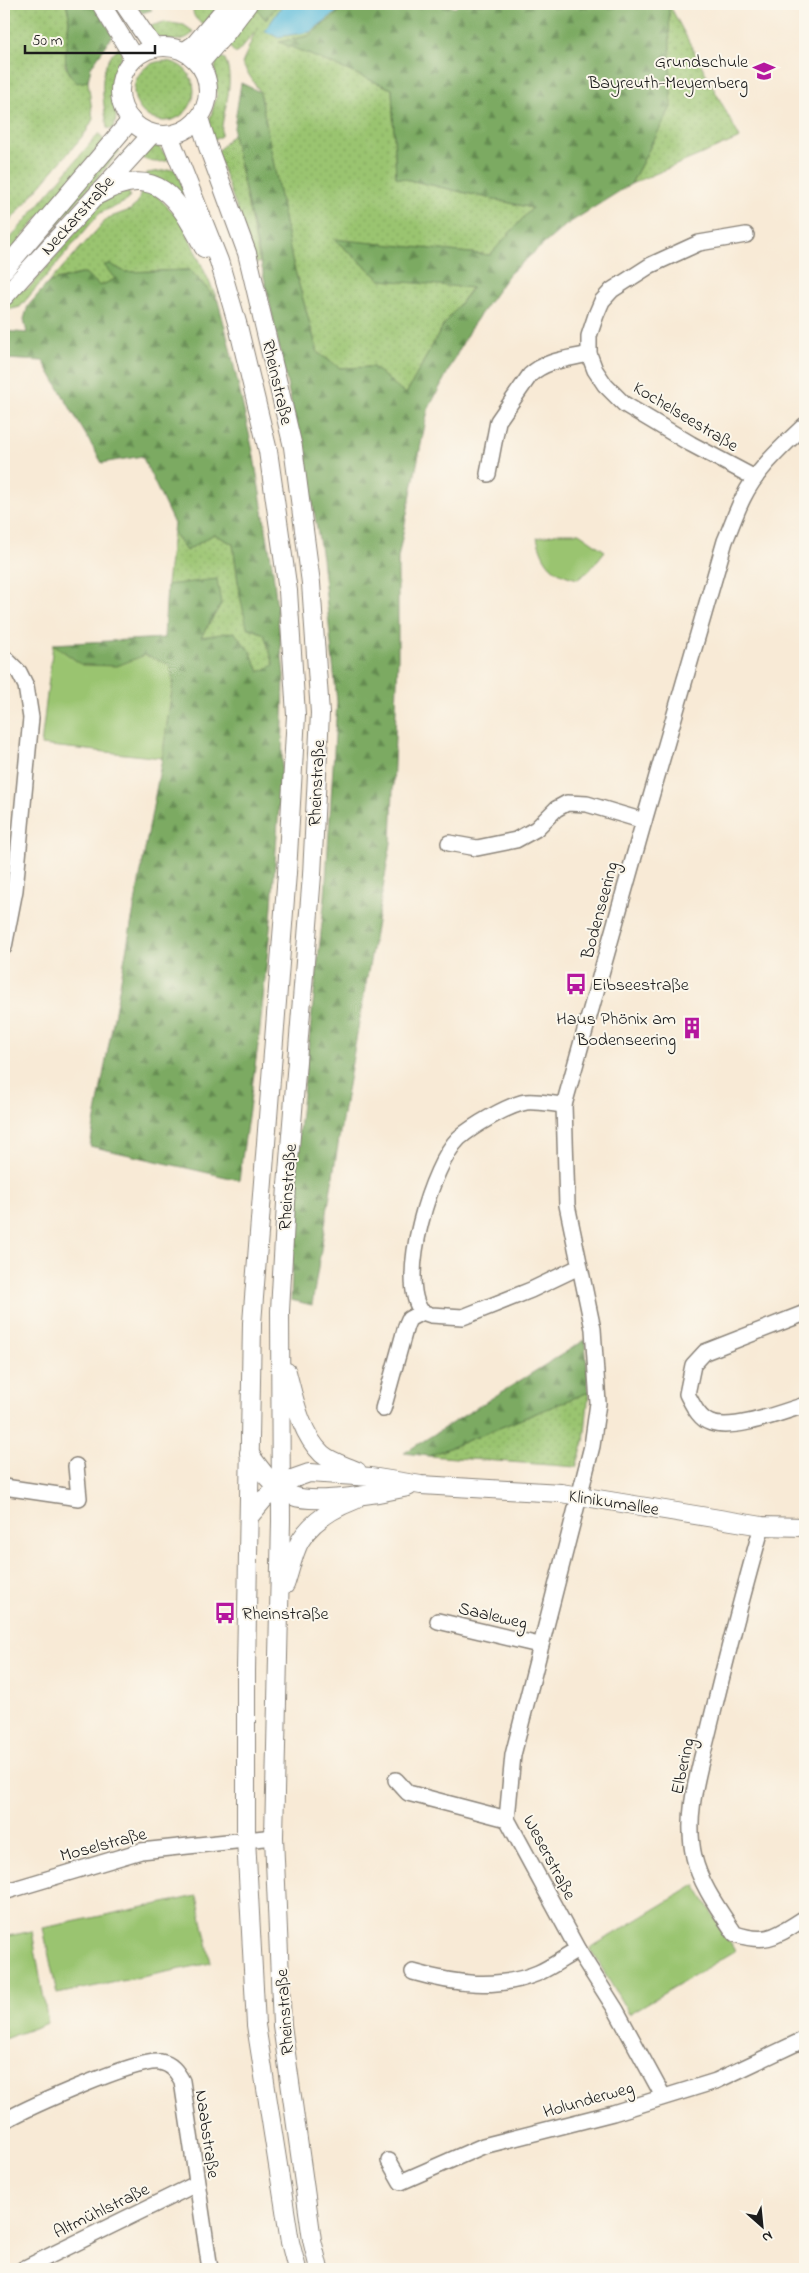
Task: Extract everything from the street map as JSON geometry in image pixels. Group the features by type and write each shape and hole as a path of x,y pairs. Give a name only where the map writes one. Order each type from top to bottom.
{"street":[{"path":"101,4 134,58"},
{"path":"124,4 154,48"},
{"path":"185,51 195,44 229,4"},
{"path":"199,64 248,4"},
{"path":"170,47 185,51 199,64 206,77 208,92 206,105 199,118 186,130 160,134 140,128 130,120 122,104 120,86 125,70 134,58 154,48 170,47"},
{"name":"Rheinstraße","path":"199,118 247,253 293,447 311,583 320,713 312,875 287,1185 280,1311 280,1602 274,1837 282,2025 312,2240 319,2269"},
{"name":"Neckarstraße","path":"4,270 130,120"},
{"name":"Neckarstraße","path":"4,297 89,201 160,134"},
{"name":"Rheinstraße","path":"160,134 219,261 238,326 268,451 288,591 296,715 287,873 255,1271 249,1453 246,1839 256,2025 290,2242 297,2269"},
{"path":"89,201 117,185 132,181 158,187 173,196 184,211 206,251 219,261"},
{"path":"488,474 498,421 537,368 551,362 588,354 589,336 596,314 602,301 612,290 651,265 699,243 746,235"},
{"name":"Kochelseestraße","path":"588,354 595,370 605,384 624,404 691,444 755,478"},
{"name":"Bodenseering","path":"579,1496 592,1446 598,1403 594,1329 579,1267 567,1204 564,1105 725,542 743,497 755,478 770,459 805,425"},
{"path":"4,657 19,672 26,686 31,718 9,889 4,947"},
{"path":"449,842 477,848 516,840 536,829 556,809 567,804 587,804 644,820"},
{"path":"422,1312 415,1299 414,1250 439,1167 452,1146 471,1129 518,1104 536,1102 564,1105"},
{"path":"383,1409 406,1326 414,1315 422,1312 455,1318 463,1317 531,1290 579,1267"},
{"path":"805,1313 705,1352 693,1365 687,1394 700,1415 711,1423 730,1425 805,1405"},
{"name":"Klinikumallee","path":"281,1352 301,1421 313,1442 322,1454 371,1477"},
{"name":"Klinikumallee","path":"249,1453 263,1473 280,1488 292,1496 308,1500 367,1496 421,1485"},
{"path":"4,1486 79,1498 76,1466"},
{"name":"Klinikumallee","path":"249,1517 264,1499 292,1479 309,1473 371,1477 421,1485 491,1487 579,1496 762,1526 805,1526"},
{"name":"Klinikumallee","path":"280,1602 300,1542 313,1526 325,1515 342,1505 367,1496"},
{"name":"Weserstraße","path":"579,1496 539,1645 513,1755 507,1820 578,1950 618,2013 663,2096"},
{"name":"Elbering","path":"762,1526 728,1647 692,1802 691,1833 694,1858 705,1884 735,1934 751,1939 767,1939 805,1918"},
{"name":"Saaleweg","path":"438,1621 539,1645"},
{"path":"396,1780 408,1793 507,1820"},
{"name":"Moselstraße","path":"4,1892 141,1851 274,1837"},
{"path":"413,1972 441,1980 472,1985 504,1982 538,1973 578,1950"},
{"name":"Holunderweg","path":"389,2161 401,2182 483,2146 613,2113 716,2081 805,2039"},
{"name":"Naabstraße","path":"4,2121 133,2066 148,2062 167,2064 178,2073 182,2081 210,2269"},
{"name":"Altmühlstraße","path":"23,2269 196,2184"}],"green space":[{"path":"4,4 66,4 69,16 65,66 76,82 88,81 93,119 86,132 4,228"},
{"path":"66,4 94,4 113,35 91,67 88,81 77,83 66,65 65,55 69,14"},
{"path":"134,4 147,4 152,10 142,13"},
{"path":"200,4 221,4 204,25 196,19 193,13 193,10"},
{"path":"257,4 278,4 266,20 255,7"},
{"path":"278,4 344,4 336,15 308,36 280,42 392,89 396,177 532,208 490,255 335,240 381,280 472,287 443,326 406,394 373,367 340,368 318,353 292,260 260,92 242,64 258,29 236,54 227,44 255,7 266,20"},
{"path":"344,4 446,4 455,8 459,4 669,4 671,107 631,184 566,225 509,274 470,329 428,410 398,558 398,658 391,843 345,1102 312,1305 291,1300 296,1157 325,896 337,702 322,558 312,499 233,134 241,83 260,92 292,260 318,353 340,368 373,367 406,394 443,326 472,288 381,280 334,239 490,255 532,208 396,177 392,89 279,42 308,36 336,15"},
{"path":"669,4 740,138 631,184 671,107"},
{"path":"164,22 184,25 194,32 182,39 169,40 157,35 147,27"},
{"path":"121,46 120,64 113,82 116,117 112,129 107,128 103,95 104,73 107,63"},
{"path":"218,56 225,59 228,68 229,88 221,136 212,141 208,126 217,94 215,68"},
{"path":"158,61 170,61 181,66 189,74 194,85 192,103 181,116 170,121 158,121 147,116 139,108 134,97 134,85 139,74 147,66"},
{"path":"99,133 104,141 4,258 4,246"},
{"path":"233,134 260,262 256,264 217,152"},
{"path":"150,144 159,147 170,160 156,162 142,158"},
{"path":"115,148 120,151 4,287 4,278"},
{"path":"175,169 197,220 145,178 147,173"},
{"path":"142,190 156,195 181,220 218,301 190,270 125,272 110,264 115,279 100,286 85,273 49,282 108,218 130,210 137,204"},
{"path":"129,192 130,197 127,200 99,214 20,307 4,311 8,298 15,293 29,288 100,203 116,194"},
{"path":"110,264 125,272 190,270 218,301 253,451 273,571 284,675 282,764 271,920 259,1038 239,1180 90,1146 162,758 173,682 146,655 117,666 82,665 53,644 164,638 167,585 217,579 221,604 201,637 234,632 250,651 259,672 274,665 264,634 247,627 240,596 233,544 214,534 186,551 173,532 174,524 142,456 102,463 43,361 4,359 4,331 27,333 24,319 28,306 49,282 85,273 100,286 115,279 104,265"},
{"path":"173,532 186,551 214,534 233,544 240,596 264,634 275,666 259,673 250,651 201,637 221,604 167,585"},
{"path":"559,533 579,533 605,551 589,571 578,579 555,570 543,555 537,538"},
{"path":"53,644 82,665 117,666 145,655 170,665 173,682 162,758 41,745"},
{"path":"585,1340 589,1392 429,1456 404,1453"},
{"path":"589,1392 584,1442 576,1467 429,1456"},
{"path":"695,1885 735,1951 629,2014 590,1948"},
{"path":"197,1896 211,1963 57,1994 43,1928"},
{"path":"32,1931 48,2023 4,2039 4,1937"}],"water":[{"path":"283,4 342,4 338,11 310,32 277,37 265,31"}],"place":[{"name":"Grundschule Bayreuth-Meyernberg","path":"764,71"},
{"name":"Eibseestraße","path":"576,984"},
{"name":"Haus Phönix am Bodenseering","path":"692,1028"},
{"name":"Rheinstraße","path":"225,1613"}]}
